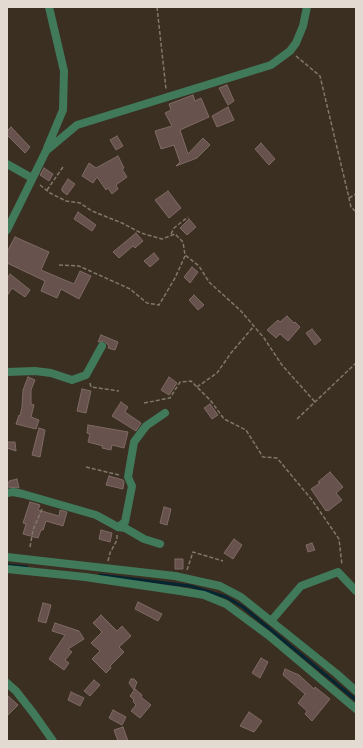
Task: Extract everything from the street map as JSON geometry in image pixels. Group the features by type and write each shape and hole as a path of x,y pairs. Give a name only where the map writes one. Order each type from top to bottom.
{"street":[{"path":"7,230 34,180 63,110 64,71 49,7"},
{"path":"46,151 77,125 271,65 290,51 296,43 303,26 307,7"},
{"path":"7,164 34,180"},
{"path":"7,372 35,371 51,373 72,380 86,374 102,346"},
{"path":"118,527 125,522 132,486 128,478 134,442 146,426 165,413"},
{"path":"7,493 12,492 24,494 96,515 118,527 125,528 144,539 160,544"},
{"path":"7,557 184,578 220,586 241,597 356,691"},
{"path":"7,569 85,577 204,595 226,604 268,635 356,709"},
{"path":"271,621 302,586 338,572 356,590"},
{"path":"7,683 16,691 53,741"}],"path":[{"path":"157,7 167,97"},
{"path":"290,51 320,76 351,207 356,212"},
{"path":"47,190 63,167"},
{"path":"34,180 47,190 66,201 80,203 92,211 122,223 141,233 162,239 175,234 183,242 185,255 175,278 159,305 147,303 130,289 79,266 60,265"},
{"path":"349,198 356,194"},
{"path":"171,235 174,228 188,217"},
{"path":"185,255 199,266 209,282 241,311 275,353 282,365 315,402"},
{"path":"197,387 216,373 254,326"},
{"path":"297,419 356,363"},
{"path":"86,374 92,387 119,391"},
{"path":"144,403 170,398 180,382 191,380 211,401 224,419 246,430 263,458 277,458 312,500 339,538 343,577"},
{"path":"86,467 128,478"},
{"path":"30,547 33,530 45,501"},
{"path":"106,568 110,553 117,540 118,527"},
{"path":"184,578 193,552 223,561"}],"building":[{"path":"227,85 234,101 228,105 219,88"},
{"path":"193,95 195,101 201,98 209,117 180,130 188,154 203,138 210,145 197,158 176,166 180,162 174,145 161,149 155,131 172,126 165,113 171,110 169,104"},
{"path":"228,107 234,120 217,127 212,116"},
{"path":"11,127 30,147 25,153 7,135 7,131"},
{"path":"117,136 123,146 116,150 110,140"},
{"path":"261,143 275,159 269,165 255,149"},
{"path":"118,156 124,168 122,169 127,177 116,185 118,189 112,194 108,188 106,190 97,177 93,183 82,176 89,163 96,168"},
{"path":"44,168 53,174 49,181 40,175"},
{"path":"68,179 75,184 67,195 62,191 62,188"},
{"path":"168,191 181,208 169,218 155,200"},
{"path":"78,212 96,225 92,231 74,219"},
{"path":"189,219 196,227 187,235 180,228"},
{"path":"136,233 143,241 135,248 133,246 119,258 113,252"},
{"path":"15,237 49,252 41,270 74,284 80,271 91,276 79,299 61,289 57,298 41,291 45,281 7,263 7,252"},
{"path":"154,253 159,259 150,267 144,261"},
{"path":"192,267 198,272 190,283 184,277"},
{"path":"10,274 30,290 25,297 12,288 7,296 7,279"},
{"path":"194,295 204,305 198,310 189,300"},
{"path":"287,316 300,327 288,341 280,334 276,338 267,330 278,320 280,322"},
{"path":"312,329 321,340 315,345 306,333"},
{"path":"101,335 118,342 115,350 108,348 109,346 104,341 98,342"},
{"path":"28,377 35,380 31,390 31,404 34,405 31,417 39,420 36,429 16,424 19,415 20,416 23,390"},
{"path":"169,377 177,383 169,395 161,390"},
{"path":"82,389 91,391 86,413 77,411"},
{"path":"121,402 128,407 125,412 141,423 136,431 112,416"},
{"path":"210,404 218,415 212,419 204,408"},
{"path":"88,425 128,432 124,448 112,445 111,450 88,442 90,434 87,433"},
{"path":"39,428 45,430 40,457 32,455"},
{"path":"7,442 15,442 16,451 7,448"},
{"path":"330,472 343,487 336,493 342,500 326,511 311,489 320,483 318,482"},
{"path":"109,476 123,480 123,489 106,485"},
{"path":"17,479 19,488 7,487 7,483 9,483 9,481"},
{"path":"30,502 40,505 38,510 59,516 60,510 67,512 63,526 46,521 38,538 23,534 26,524 23,523"},
{"path":"164,507 171,509 167,525 160,523"},
{"path":"101,530 112,533 110,542 99,539"},
{"path":"234,539 242,545 233,559 224,553"},
{"path":"312,543 315,550 308,552 306,545"},
{"path":"175,559 183,559 183,569 175,569"},
{"path":"138,602 162,614 158,621 135,609"},
{"path":"43,603 51,605 46,623 38,621"},
{"path":"101,615 117,631 122,626 131,636 119,647 124,652 110,666 111,668 106,673 92,659 100,651 91,643 102,632 93,623"},
{"path":"55,623 79,631 84,639 68,649 72,652 65,660 69,663 64,670 49,659 65,635 52,631"},
{"path":"261,658 268,662 260,678 252,673"},
{"path":"285,669 299,675 314,689 315,687 330,699 312,721 305,714 307,711 298,703 305,694 283,675"},
{"path":"131,679 134,679 137,682 134,690 129,683"},
{"path":"94,680 100,685 90,696 84,691"},
{"path":"135,689 142,695 141,697 151,705 140,718 131,711 136,705 130,696"},
{"path":"71,692 84,698 80,706 68,700"},
{"path":"7,695 18,705 7,716"},
{"path":"113,710 126,717 122,725 109,718"},
{"path":"249,712 262,721 254,732 240,726"},
{"path":"123,727 128,741 118,741 114,730"}],"waterway":[{"path":"7,565 27,567"},
{"path":"100,575 190,586 226,597 243,607 356,700"}]}
